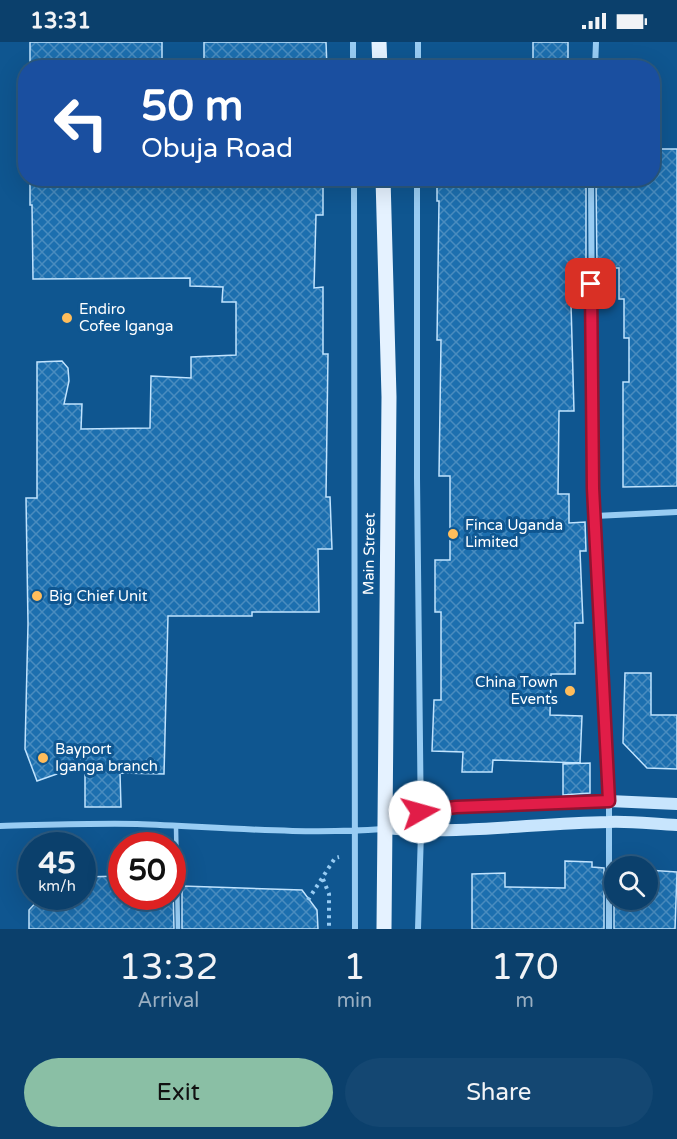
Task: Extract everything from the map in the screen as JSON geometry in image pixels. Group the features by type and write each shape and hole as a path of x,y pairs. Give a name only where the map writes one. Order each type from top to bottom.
{"main road":[{"path":"379,42 380,60"},
{"name":"Main Street","path":"383,186 389,397 384,929"},
{"path":"384,828 420,812 456,807 609,801 677,804"},
{"path":"384,828 421,832 609,822 677,825"}],"street":[{"path":"353,42 353,60"},
{"path":"418,42 418,60"},
{"path":"595,60 596,42"},
{"name":"Main Street","path":"354,186 355,929"},
{"path":"417,186 417,478 421,832 418,929"},
{"path":"591,186 595,516 609,801 609,929"},
{"path":"595,516 677,512"},
{"path":"0,826 136,824 250,831 356,831 384,828"}],"lane":[{"path":"176,827 178,929"}],"path":[{"path":"308,900 335,858 356,849"},
{"path":"322,878 329,894 329,929"}],"building":[{"path":"30,42 162,42 162,60 30,60"},
{"path":"204,42 326,42 327,60 204,60"},
{"path":"533,42 568,42 568,60 533,60"},
{"path":"660,149 677,149 677,486 623,487 623,382 629,382 629,338 624,338 624,299 619,299 619,268 597,268 596,186 660,186"},
{"path":"30,186 323,186 323,215 316,215 314,288 323,287 323,354 328,354 326,497 330,497 332,549 318,549 319,612 252,612 252,616 168,616 164,774 120,773 121,807 85,807 85,764 37,781 25,749 28,624 26,498 37,498 37,362 62,361 68,368 69,381 64,404 82,404 81,429 150,428 151,376 191,378 191,357 236,355 236,302 222,302 223,287 190,286 190,278 33,279 32,205 30,205"},
{"path":"437,186 586,186 586,268 570,268 574,411 559,411 558,494 569,494 569,523 585,522 586,551 580,551 583,623 575,623 575,674 551,674 550,715 582,716 580,763 493,760 492,772 462,772 463,752 432,751 434,700 441,700 441,612 435,612 435,560 450,560 450,476 439,476 441,340 437,340 439,201 437,201"},
{"path":"625,673 651,673 651,715 677,715 677,769 647,768 623,743"},
{"path":"590,763 590,793 563,795 563,764"},
{"path":"565,861 592,862 592,867 604,868 604,929 472,929 472,874 505,873 505,887 565,888"},
{"path":"658,871 677,872 675,929 614,929 614,910 658,910"},
{"path":"108,876 108,910 174,910 174,929 29,929 29,910 96,910 96,877"},
{"path":"186,886 302,890 317,910 318,929 182,929 182,910 186,910"}],"place":[{"name":"Endiro Cofee Iganga","path":"67,318"},
{"name":"Finca Uganda Limited","path":"453,534"},
{"name":"Big Chief Unit","path":"37,596"},
{"name":"China Town Events","path":"570,691"},
{"name":"Bayport Iganga branch","path":"43,758"}],"route":[{"path":"420,812 456,807 609,801 593,488 591,284"}]}
